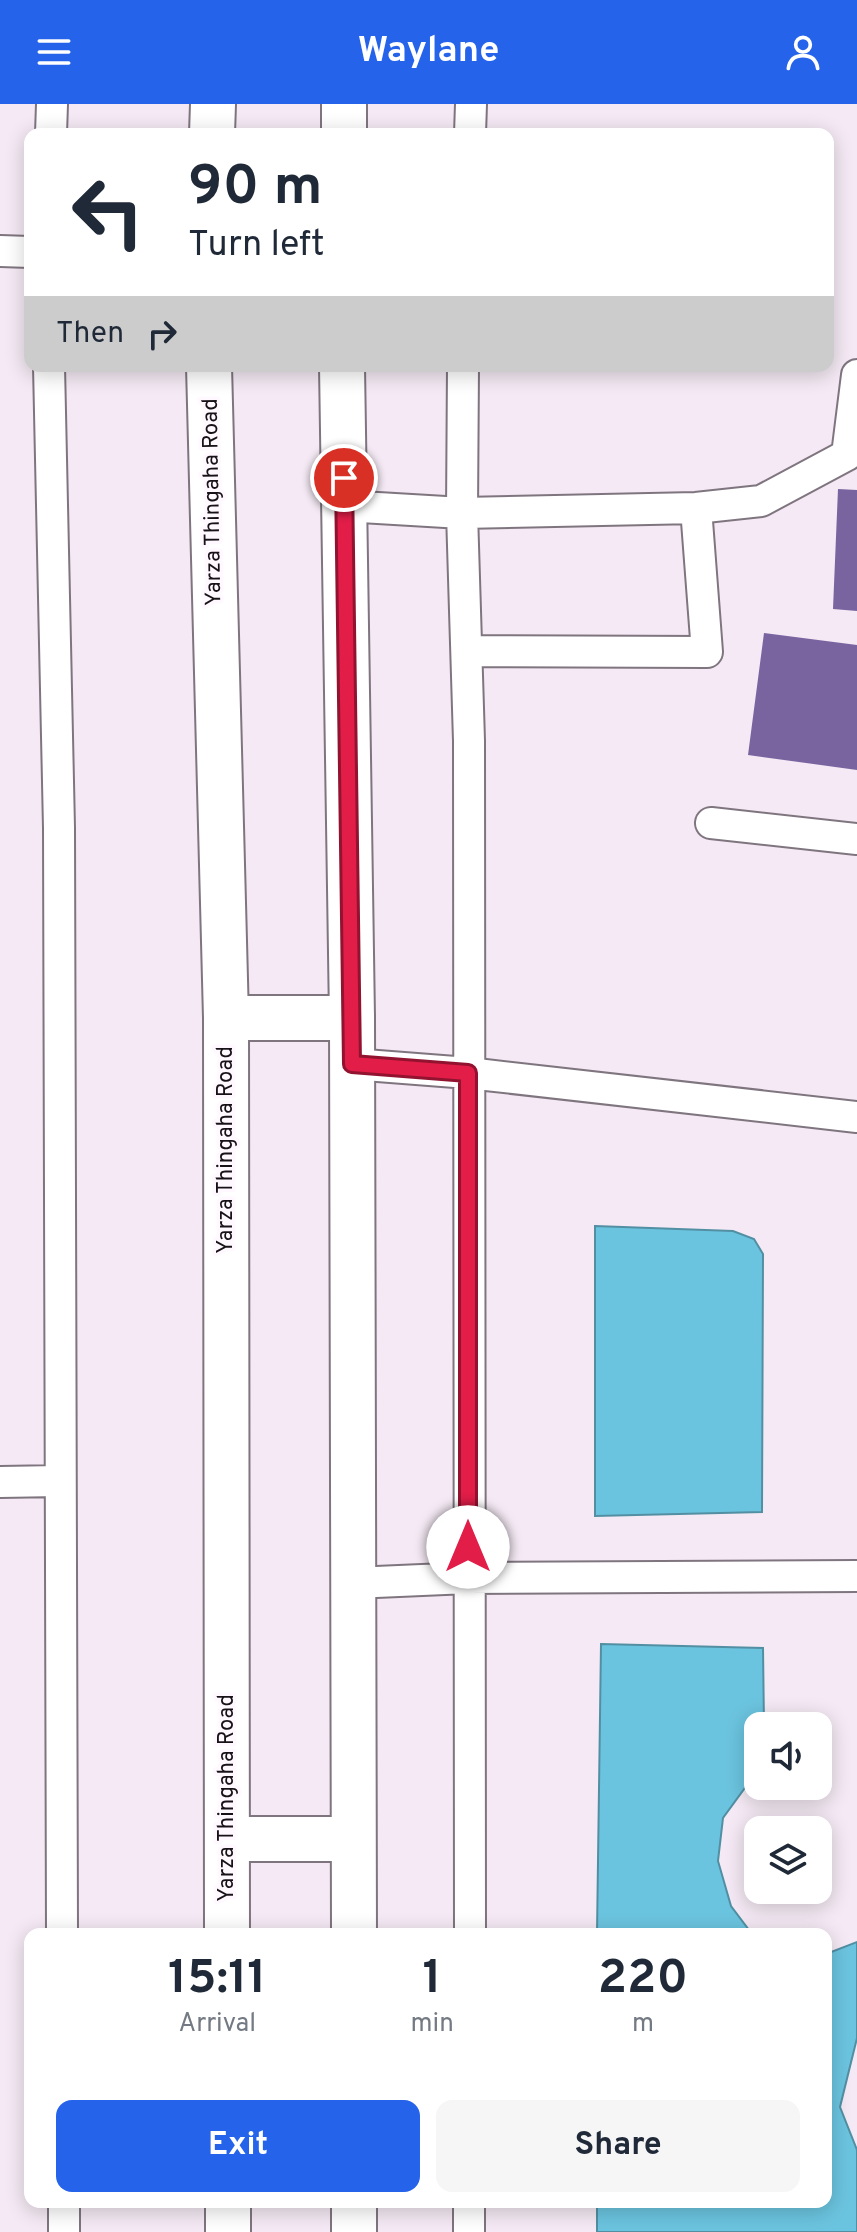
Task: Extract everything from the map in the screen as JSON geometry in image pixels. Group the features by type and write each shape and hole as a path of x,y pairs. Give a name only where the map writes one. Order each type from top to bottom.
{"main road":[{"path":"212,128 213,104"},
{"path":"344,104 344,128"},
{"name":"Yarza Thingaha Road","path":"209,372 226,1018 227,1928"},
{"path":"342,372 352,1018 354,1928"},
{"path":"226,1018 352,1018"},
{"path":"227,1839 353,1839"},
{"path":"228,2208 228,2232"},
{"path":"354,2208 354,2232"}],"street":[{"path":"51,128 52,104"},
{"path":"470,128 471,104"},
{"path":"0,251 24,252"},
{"path":"49,372 59,828 62,1928"},
{"path":"463,372 462,513 468,651 470,1928"},
{"path":"344,506 462,513 696,508 761,501 847,455 857,375"},
{"path":"468,651 707,652 696,508"},
{"path":"711,823 857,839"},
{"path":"352,1064 468,1073 857,1117"},
{"path":"0,1482 59,1481"},
{"path":"353,1583 468,1578 857,1576"},
{"path":"64,2208 64,2232"},
{"path":"469,2208 469,2232"}],"water":[{"path":"595,1226 733,1231 754,1239 763,1254 762,1512 595,1516"},
{"path":"601,1644 763,1648 764,1712 744,1712 744,1789 723,1818 718,1861 731,1906 748,1928 597,1928"},
{"path":"857,1942 857,2038 840,2107 857,2150 857,2232 597,2232 597,2208 832,2208 832,1952"}],"building":[{"path":"838,489 857,490 857,611 833,609"},
{"path":"764,633 857,645 857,770 748,755"}],"route":[{"path":"344,478 352,1064 468,1073 468,1547"}]}
